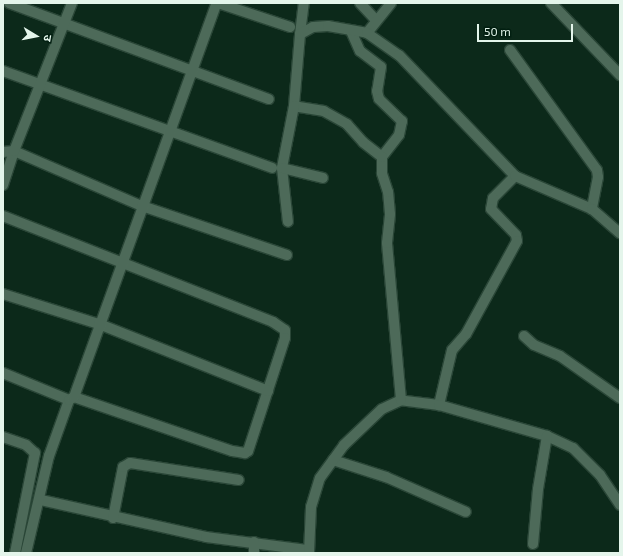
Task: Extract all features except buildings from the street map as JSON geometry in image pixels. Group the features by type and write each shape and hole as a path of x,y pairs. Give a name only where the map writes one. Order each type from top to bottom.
{"street":[{"path":"9,3 269,99"},
{"path":"3,185 14,151 41,86 72,3"},
{"path":"26,553 41,500 49,456 72,399 217,3 290,27"},
{"path":"288,222 277,168 294,106 304,3"},
{"path":"360,3 376,20"},
{"path":"367,33 391,3"},
{"path":"551,3 620,75"},
{"path":"300,34 313,27 351,30 367,33 399,55 515,176 592,209 620,233"},
{"path":"351,30 360,51 381,67 381,76 377,91 379,99 402,121 399,135 382,157 382,173 388,192 390,214 387,243 400,400"},
{"path":"510,50 597,170 598,177 592,209"},
{"path":"3,71 41,86 277,168 323,178"},
{"path":"294,106 324,111 347,124 363,142 382,157"},
{"path":"3,152 14,151 142,206 287,255"},
{"path":"439,405 452,350 466,334 517,241 516,235 491,209 493,198 515,176"},
{"path":"3,216 273,322 285,330 286,338 248,451 245,453 232,451 72,399 3,374"},
{"path":"3,294 99,324 268,391"},
{"path":"524,336 534,345 560,356 620,398"},
{"path":"41,500 113,518 206,537 254,542 308,552 311,508 320,478 344,444 382,409 400,400 439,405 547,436 573,448 600,475 620,505"},
{"path":"533,544 538,489 547,436"},
{"path":"3,437 26,445 35,453 15,553"},
{"path":"333,460 386,477 466,512"},
{"path":"113,518 123,467 130,463 239,480"},
{"path":"254,542 254,553"}]}
